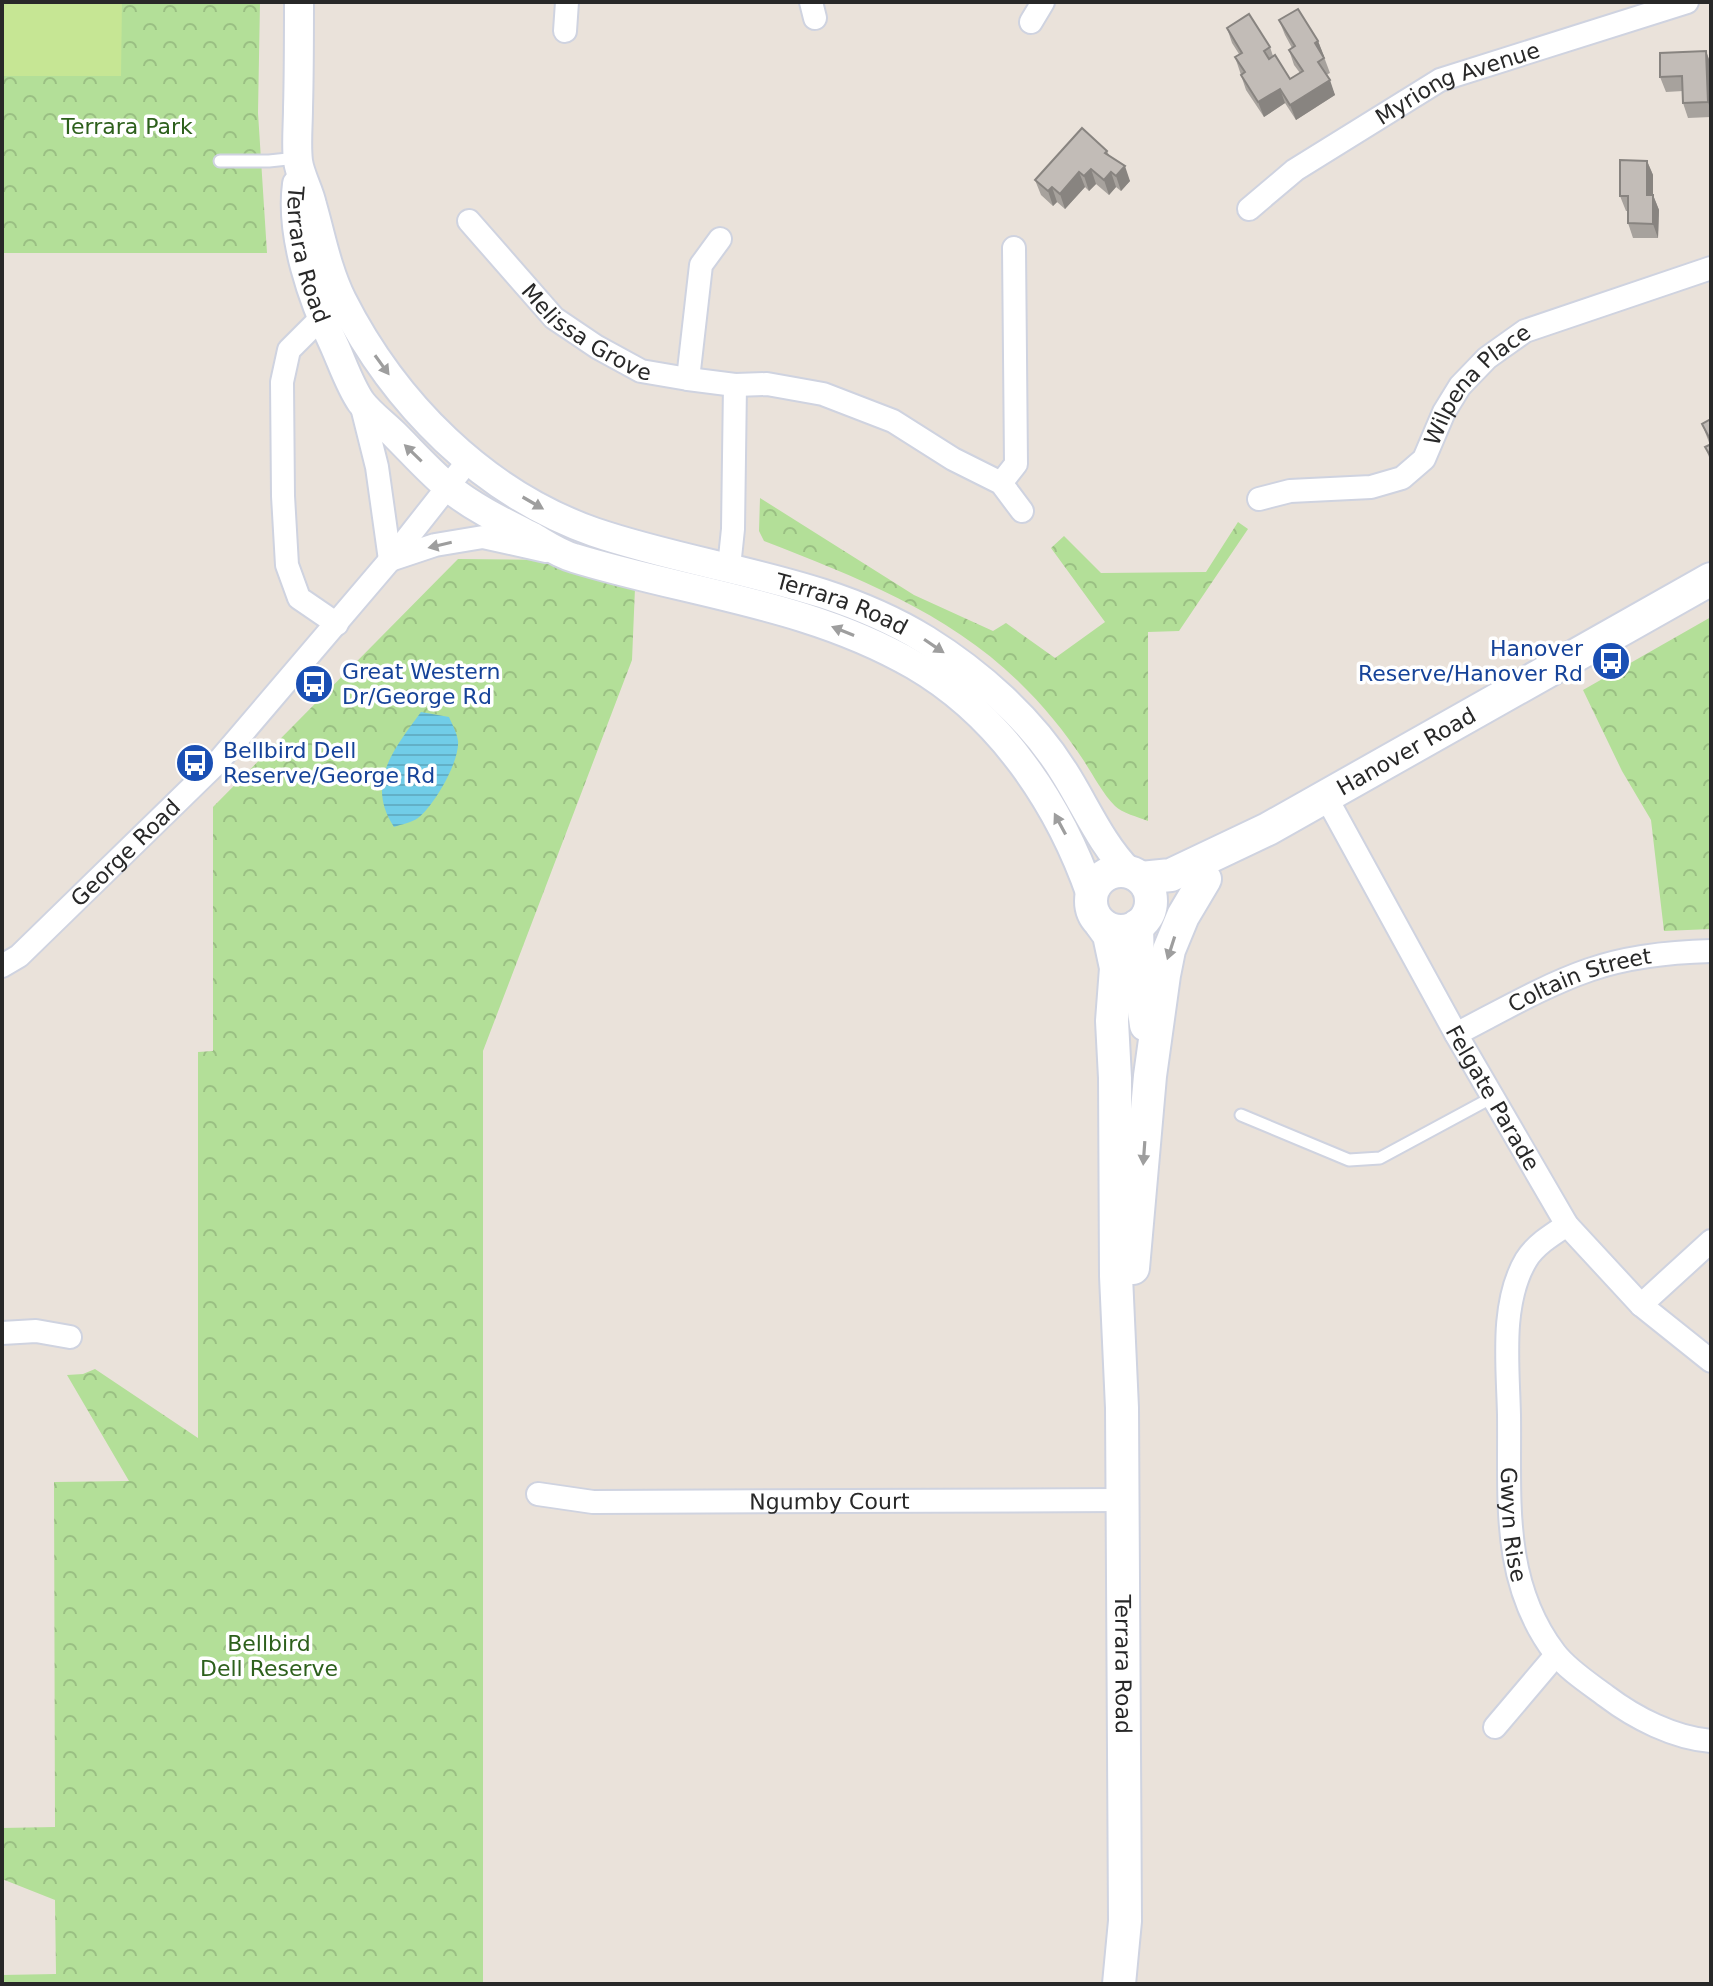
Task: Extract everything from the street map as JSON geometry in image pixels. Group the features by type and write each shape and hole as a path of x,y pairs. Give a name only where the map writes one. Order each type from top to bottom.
{"main road":[{"name":"Hanover Road","path":"1135,875 1171,875 1268,829 1711,579"},
{"name":"Hanover Road","path":"1141,922 1205,879 1268,829"},
{"path":"1111,872 1135,875 1151,896 1150,907 1141,922 1119,931 1096,909 1102,877 1111,872"},
{"name":"Terrara Road","path":"1122,1408 1150,1076 1169,950 1183,916 1205,879"},
{"name":"Terrara Road","path":"1096,909 1109,935 1116,968 1112,1021 1122,1408 1125,1921 1119,1984"},
{"name":"Terrara Road","path":"1141,922 1138,967 1150,1076"},
{"name":"Terrara Road","path":"1125,1921 1136,1984"}],"street":[{"name":"Terrara Road","path":"299,2 297,227 321,318 361,403 448,487 500,520 570,557"},
{"path":"565,31 567,2"},
{"path":"1031,22 1043,2"},
{"name":"Myriong Avenue","path":"1249,209 1295,170 1440,80 1687,2"},
{"name":"Terrara Road","path":"298,162 341,298 378,360 402,392 468,461 548,512 593,532 854,603 893,621 960,664 1014,710 1062,768 1115,858 1135,875"},
{"name":"Melissa Grove","path":"469,221 554,318 641,371 735,385 767,384 823,394 893,421 953,459 1001,483 1022,511"},
{"path":"688,379 701,265 720,239"},
{"path":"1001,483 1016,464 1014,248"},
{"name":"Wilpena Place","path":"1259,499 1290,491 1371,487 1402,478 1424,459 1444,412 1460,386 1487,358 1525,331 1711,268"},
{"path":"321,318 289,350 282,382 283,496 287,565 299,598 337,624"},
{"path":"719,595 729,567 733,529 735,385"},
{"path":"361,403 377,467 390,560"},
{"path":"448,487 468,461"},
{"name":"George Road","path":"2,966 19,956 217,763 337,624 448,487"},
{"name":"Terrara Road","path":"390,560 435,545 483,537 795,614 874,643 916,667 972,707 1000,735 1038,787 1079,861 1096,909"},
{"name":"Felgate Parade","path":"1326,797 1456,1034 1567,1225 1641,1305 1711,1361"},
{"name":"Coltain Street","path":"1456,1034 1590,970 1636,957 1711,951"},
{"name":"Gwyn Rise","path":"1567,1225 1549,1236 1527,1257 1516,1281 1509,1315 1512,1556 1522,1592 1556,1655 1594,1687 1638,1717 1672,1732 1711,1741"},
{"path":"1641,1305 1711,1241"},
{"path":"2,1333 36,1331 70,1337"},
{"name":"Ngumby Court","path":"538,1494 593,1502 1122,1500"},
{"path":"1495,1727 1556,1655"}],"lane":[{"path":"220,161 298,162"},
{"path":"1241,1115 1349,1160 1380,1158 1493,1097"}],"green space":[{"name":"Terrara Park","path":"2,2 260,2 258,113 267,253 2,253"},
{"path":"2,2 122,2 121,76 2,76"},
{"path":"760,498 914,595 993,631 1006,623 1055,658 1105,622 1051,548 1064,536 1101,573 1206,572 1238,522 1248,529 1179,631 1148,632 1148,821 1115,806 1069,740 1036,700 1018,681 961,635 865,582 764,541 759,531"},
{"name":"Bellbird Dell Reserve","path":"458,559 550,560 635,588 632,660 483,1051 483,1984 2,1984 2,1975 56,1974 55,1900 2,1879 2,1828 55,1827 54,1482 129,1481 67,1375 95,1369 198,1438 198,1052 213,1051 213,807"},
{"path":"1711,617 1711,929 1664,931 1651,820 1622,771 1583,690"}],"water":[{"path":"421,712 449,717 458,750 445,782 431,804 415,820 394,827 382,796 386,767"}],"building":[{"path":"1298,9 1318,41 1315,43 1324,58 1318,62 1330,80 1290,105 1280,89 1258,102 1241,75 1245,72 1235,57 1242,53 1227,28 1249,14 1270,47 1264,51 1269,59 1275,55 1290,79 1303,71 1289,50 1295,46 1279,20"},
{"path":"1706,51 1708,102 1683,103 1682,76 1660,77 1660,53"},
{"path":"1082,128 1107,151 1105,153 1125,166 1116,176 1111,172 1104,180 1091,169 1084,176 1079,172 1060,194 1052,187 1048,191 1035,180"},
{"path":"1620,160 1647,161 1647,195 1653,195 1653,224 1628,223 1628,196 1620,196"},
{"path":"1711,419 1711,441 1702,424"}],"place":[{"name":"Hanover Reserve/Hanover Rd","path":"1611,661"},
{"name":"Great Western Dr/George Rd","path":"314,684"},
{"name":"Bellbird Dell Reserve/George Rd","path":"195,763"}]}
